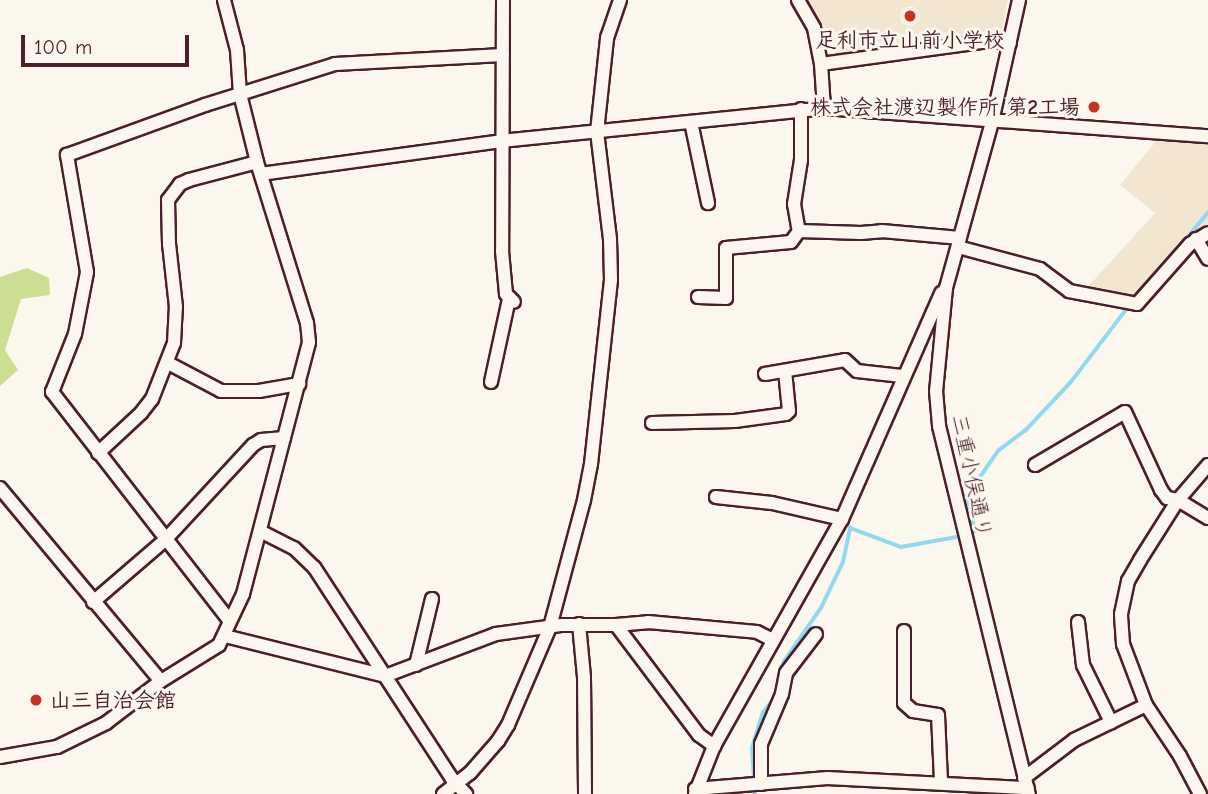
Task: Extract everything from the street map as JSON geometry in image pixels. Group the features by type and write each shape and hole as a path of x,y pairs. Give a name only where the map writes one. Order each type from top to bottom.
{"street":[{"path":"0,758 57,747 106,723 161,681 215,649 225,636 229,620 243,594 309,342 307,323 259,168 240,94 237,51 224,0"},
{"path":"491,383 512,301 505,289 502,251 503,0"},
{"path":"443,794 457,784 503,733 550,627 591,464 607,333 610,239 597,132 607,38 620,0"},
{"path":"798,0 814,28 821,64 824,108"},
{"name":"三重小俣通り","path":"1018,0 992,122 946,288 936,370 939,426 1027,787"},
{"path":"821,64 990,41 1010,43"},
{"path":"229,620 52,391 75,334 87,272 67,155 240,94 347,62 503,55"},
{"path":"98,453 141,413 160,383 168,363 174,343 176,315 168,200 180,184 259,168 801,109 824,108 1208,136"},
{"path":"698,298 726,298 726,248 792,242 799,231 794,204 801,160 801,109"},
{"path":"691,122 708,203"},
{"path":"799,231 882,231 959,242 1040,269 1069,291 1137,304 1202,236"},
{"path":"1202,236 1208,259"},
{"path":"946,288 938,299 902,376 842,519 714,746 695,791 828,778 1027,787 1074,740 1146,705"},
{"path":"765,374 845,360 857,371 902,376"},
{"path":"168,363 221,391 259,391 299,384"},
{"path":"652,423 735,421 786,414 789,411 785,371"},
{"path":"1035,465 1125,412 1167,498 1178,500 1208,518"},
{"path":"93,602 165,540 253,445 261,440 284,438"},
{"path":"1200,794 1180,755 1146,705 1123,644 1122,597 1133,570 1178,500 1208,465"},
{"path":"0,488 161,681"},
{"path":"716,497 784,506 842,519"},
{"path":"260,531 294,548 309,561 466,794"},
{"path":"416,665 432,598"},
{"path":"225,636 385,676 496,635 579,624 648,622 757,632 773,640"},
{"path":"1078,622 1083,665 1111,722"},
{"path":"579,624 584,677 584,794"},
{"path":"615,625 699,736 714,746"},
{"path":"904,631 904,703 913,711 938,715 941,782"},
{"path":"761,784 761,744 782,694 786,673 816,634"},
{"path":"828,778 830,794"}],"shaded area":[{"name":"足利市立山前小学校","path":"806,0 1008,0 1001,33 837,55"},
{"path":"1157,140 1208,143 1208,230 1136,300 1084,291 1155,213 1120,185"}],"green space":[{"path":"27,268 49,278 50,295 21,299 5,350 18,370 0,386 0,277"}],"waterway":[{"path":"1184,242 1208,212"},
{"path":"969,533 975,531 967,496 998,451 1025,431 1071,382 1129,306"},
{"path":"755,794 752,748 763,713 775,697 785,660 821,608 843,562 850,528 901,547 962,536"}],"place":[{"name":"足利市立山前小学校","path":"910,16"},
{"name":"株式会社渡辺製作所 第2工場","path":"1094,107"},
{"name":"山三自治会館","path":"36,700"}]}
